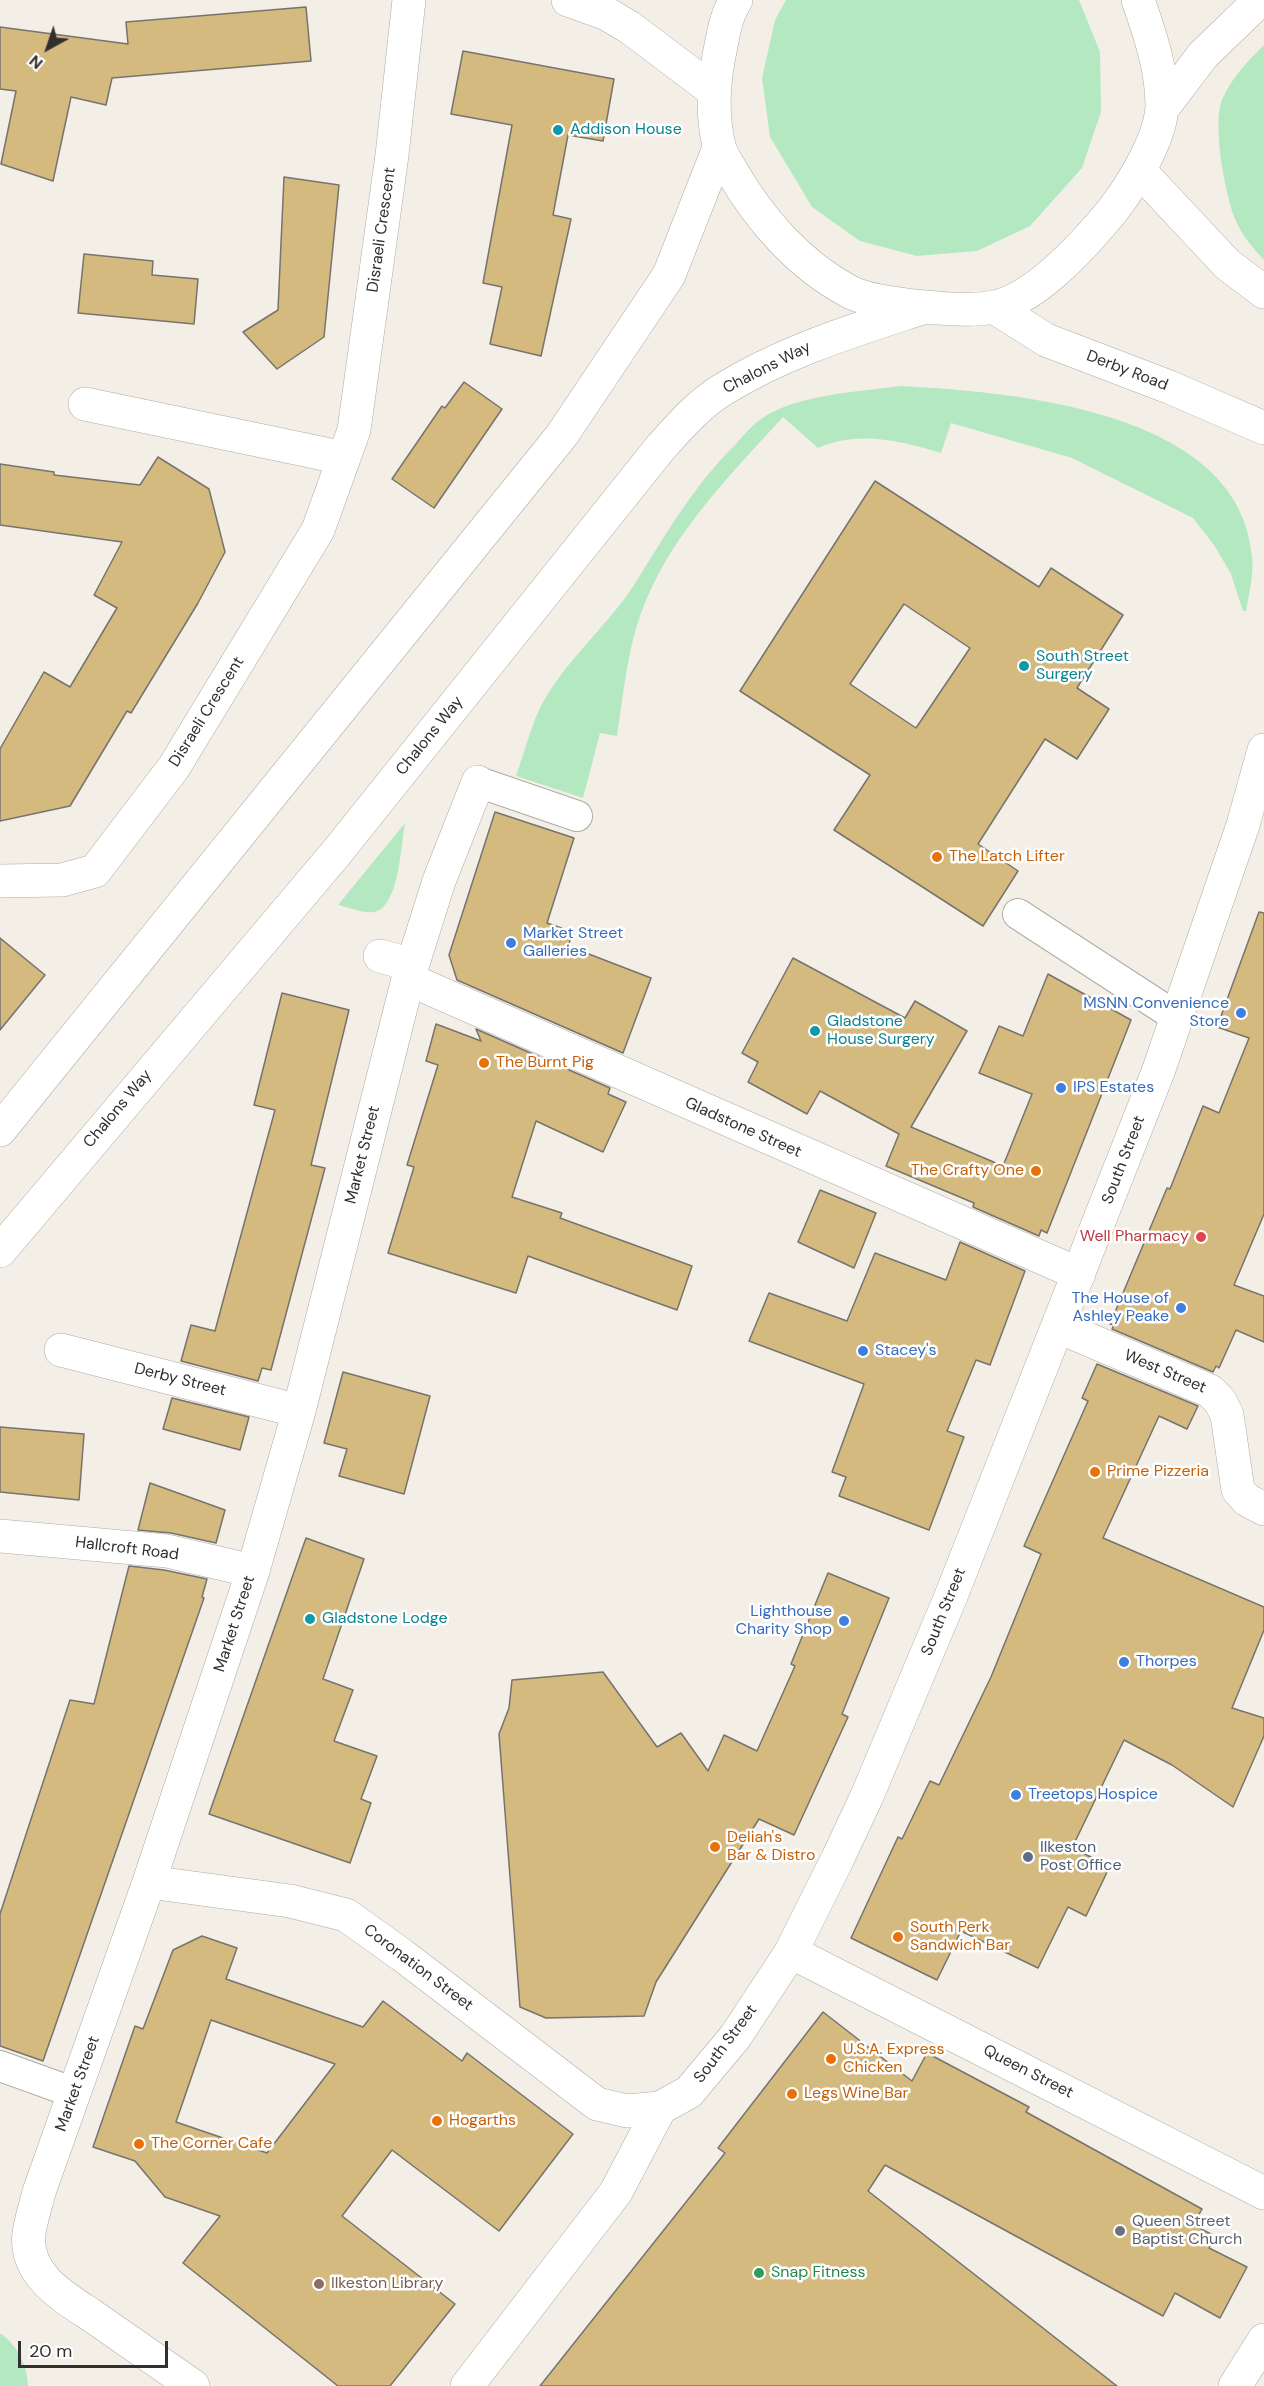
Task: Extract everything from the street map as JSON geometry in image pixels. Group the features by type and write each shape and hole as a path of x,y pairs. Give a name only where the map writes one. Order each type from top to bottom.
{"street":[{"name":"Disraeli Crescent","path":"0,881 62,880 95,871 174,767 318,530 354,430 392,155 409,0"},
{"path":"568,0 607,14 629,27 714,91"},
{"path":"736,0 729,12 714,91 719,148 745,195 781,239 813,266 852,292 922,308 994,307 1023,294 1054,271 1084,244 1116,207 1140,171 1162,109 1203,55 1260,0"},
{"path":"1138,0 1152,42 1161,84 1162,109"},
{"path":"0,1130 568,427 669,275 719,148"},
{"path":"1140,171 1227,264 1264,292"},
{"name":"Derby Road","path":"994,307 1046,340 1169,387 1264,429"},
{"name":"Chalons Way","path":"0,1251 337,852 661,447 684,422 720,391 808,346 922,308"},
{"path":"86,404 344,458"},
{"name":"South Street","path":"660,2108 683,2096 700,2081 735,2037 791,1952 871,1786 1059,1327 1178,1018 1243,825 1264,750"},
{"name":"Market Street","path":"193,2386 56,2291 42,2278 29,2250 29,2234 39,2192 149,1882 253,1571 299,1411 410,972 438,881 478,782"},
{"name":"Gladstone Street","path":"380,956 410,972 1079,1274"},
{"name":"West Street","path":"1059,1327 1210,1391 1220,1401 1227,1415 1238,1490 1247,1500 1264,1509"},
{"name":"Derby Street","path":"61,1350 299,1411"},
{"name":"Hallcroft Road","path":"0,1536 167,1551 253,1571"},
{"name":"Coronation Street","path":"149,1882 290,1900 346,1915 402,1954 597,2104 627,2111 660,2108"},
{"name":"Queen Street","path":"791,1952 1264,2193"},
{"path":"467,2386 616,2192 660,2108"},
{"path":"1235,2386 1264,2340"}],"lane":[{"path":"478,782 577,816"},
{"path":"1018,914 1178,1018"},
{"path":"0,2066 75,2093"}],"green space":[{"path":"786,0 1079,0 1100,52 1101,112 1082,168 1030,226 977,251 917,256 860,241 812,207 770,137 762,78 775,20"},
{"path":"1264,45 1264,260 1241,230 1231,208 1221,159 1218,125 1222,100 1230,84"},
{"path":"901,386 1001,395 1058,404 1114,419 1165,440 1208,469 1238,508 1252,557 1252,577 1246,611 1243,611 1231,574 1214,545 1193,518 1072,458 951,423 941,453 880,439 848,440 818,448 783,417 707,502 659,572 635,631 617,736 600,733 583,798 516,776 536,716 550,691 623,601 693,494 750,428 775,411 792,404 828,395"},
{"path":"405,823 400,860 389,900 382,908 374,912 338,905"},
{"path":"0,2333 17,2350 26,2370 28,2386 0,2386"}],"building":[{"path":"306,7 311,61 112,78 106,105 71,97 53,181 1,164 16,91 0,89 0,27 128,44 126,22"},
{"path":"463,51 614,79 603,141 568,135 553,215 571,219 541,356 490,344 502,287 483,283 512,125 451,114"},
{"path":"284,177 339,185 324,337 277,369 243,332 278,310"},
{"path":"84,254 153,261 152,275 198,279 194,324 78,313"},
{"path":"464,382 502,409 434,508 392,479 442,406 445,408"},
{"path":"158,457 209,489 225,552 198,603 131,713 127,711 70,806 0,821 0,749 44,672 70,687 117,608 94,595 122,542 0,525 0,464 54,472 54,475 140,485"},
{"name":"South Street Surgery","path":"875,481 1039,587 1051,568 1123,615 1077,688 1109,709 1077,759 1045,739 978,844 1018,871 983,926 834,830 870,775 740,691","holes":["904,604 970,648 916,728 850,684"]},
{"path":"495,812 574,838 547,923 573,932 568,946 651,978 623,1053 457,980 449,955"},
{"path":"1259,912 1264,913 1264,1214 1234,1285 1264,1296 1264,1342 1236,1330 1219,1368 1216,1366 1213,1372 1112,1329 1114,1325 1110,1324 1167,1188 1170,1189 1203,1106 1219,1113 1249,1038 1217,1027"},
{"path":"0,938 45,975 0,1030"},
{"path":"793,958 905,1018 915,1001 967,1031 911,1127 1003,1166 1032,1094 979,1073 999,1026 1023,1036 1048,974 1131,1020 1047,1233 1041,1230 1039,1236 973,1207 974,1203 886,1166 899,1134 820,1091 807,1114 748,1082 758,1062 742,1053"},
{"path":"282,993 349,1010 311,1165 325,1168 271,1370 262,1368 258,1381 181,1361 191,1325 215,1331 275,1110 254,1105"},
{"path":"436,1024 481,1041 476,1029 610,1088 608,1094 626,1102 603,1152 536,1121 512,1197 562,1213 560,1218 692,1266 677,1310 528,1256 516,1293 388,1253 414,1167 407,1165 438,1065 426,1061"},
{"path":"820,1190 876,1213 854,1268 798,1242"},
{"path":"960,1242 1025,1271 990,1365 976,1360 947,1431 964,1437 929,1530 839,1496 846,1477 832,1472 864,1384 749,1341 769,1293 847,1321 875,1253 946,1280"},
{"path":"1097,1364 1198,1406 1187,1429 1159,1416 1103,1538 1264,1607 1264,1630 1232,1708 1264,1718 1264,1736 1233,1807 1172,1765 1124,1740 1072,1848 1110,1866 1086,1916 1068,1907 1038,1968 961,1931 937,1980 851,1938 898,1837 902,1839 930,1781 939,1785 991,1677 1041,1554 1024,1546 1088,1401 1082,1398"},
{"path":"343,1372 430,1396 404,1494 339,1476 347,1449 324,1443"},
{"path":"172,1398 249,1417 240,1450 163,1429"},
{"path":"0,1427 84,1434 79,1500 0,1492"},
{"path":"150,1483 225,1510 216,1543 171,1533 138,1530"},
{"path":"306,1538 364,1559 323,1679 353,1690 334,1741 377,1756 361,1799 371,1803 350,1863 209,1814"},
{"path":"129,1566 164,1570 207,1579 202,1597 204,1598 43,2061 0,2046 0,1914 70,1700 94,1704"},
{"path":"828,1573 889,1598 842,1714 848,1717 794,1835 759,1819 656,1982 644,2016 546,2018 520,2007 499,1734 509,1708 512,1680 603,1672 657,1747 681,1733 708,1771 724,1735 757,1751 795,1666 791,1664"},
{"path":"202,1936 237,1948 226,1979 363,2027 383,2001 462,2061 467,2053 573,2134 499,2231 392,2150 342,2216 455,2304 390,2386 338,2386 183,2263 220,2216 165,2197 135,2161 93,2147 135,2026 143,2029 173,1950","holes":["211,2020 335,2064 267,2153 176,2122"]},
{"path":"823,2012 912,2081 927,2053 1029,2107 1026,2112 1202,2209 1193,2225 1215,2236 1209,2248 1247,2267 1220,2318 1175,2293 1163,2316 885,2165 868,2191 1117,2386 540,2386 725,2153 718,2148"}],"place":[{"name":"Addison House","path":"558,130"},
{"name":"South Street Surgery","path":"1024,666"},
{"name":"The Latch Lifter","path":"937,857"},
{"name":"Market Street Galleries","path":"511,943"},
{"name":"MSNN Convenience Store","path":"1241,1013"},
{"name":"Gladstone House Surgery","path":"815,1031"},
{"name":"The Burnt Pig","path":"484,1063"},
{"name":"IPS Estates","path":"1061,1088"},
{"name":"The Crafty One","path":"1036,1171"},
{"name":"Well Pharmacy","path":"1201,1237"},
{"name":"The House of Ashley Peake","path":"1181,1308"},
{"name":"Stacey's","path":"863,1351"},
{"name":"Prime Pizzeria","path":"1095,1472"},
{"name":"Gladstone Lodge","path":"310,1619"},
{"name":"Lighthouse Charity Shop","path":"844,1621"},
{"name":"Thorpes","path":"1124,1662"},
{"name":"Treetops Hospice","path":"1016,1795"},
{"name":"Deliah's Bar & Distro","path":"715,1847"},
{"name":"Ilkeston Post Office","path":"1028,1857"},
{"name":"South Perk Sandwich Bar","path":"898,1937"},
{"name":"U.S.A. Express Chicken","path":"831,2059"},
{"name":"Legs Wine Bar","path":"792,2094"},
{"name":"Hogarths","path":"437,2121"},
{"name":"The Corner Cafe","path":"139,2144"},
{"name":"Queen Street Baptist Church","path":"1120,2231"},
{"name":"Snap Fitness","path":"759,2273"},
{"name":"Ilkeston Library","path":"319,2284"}]}
